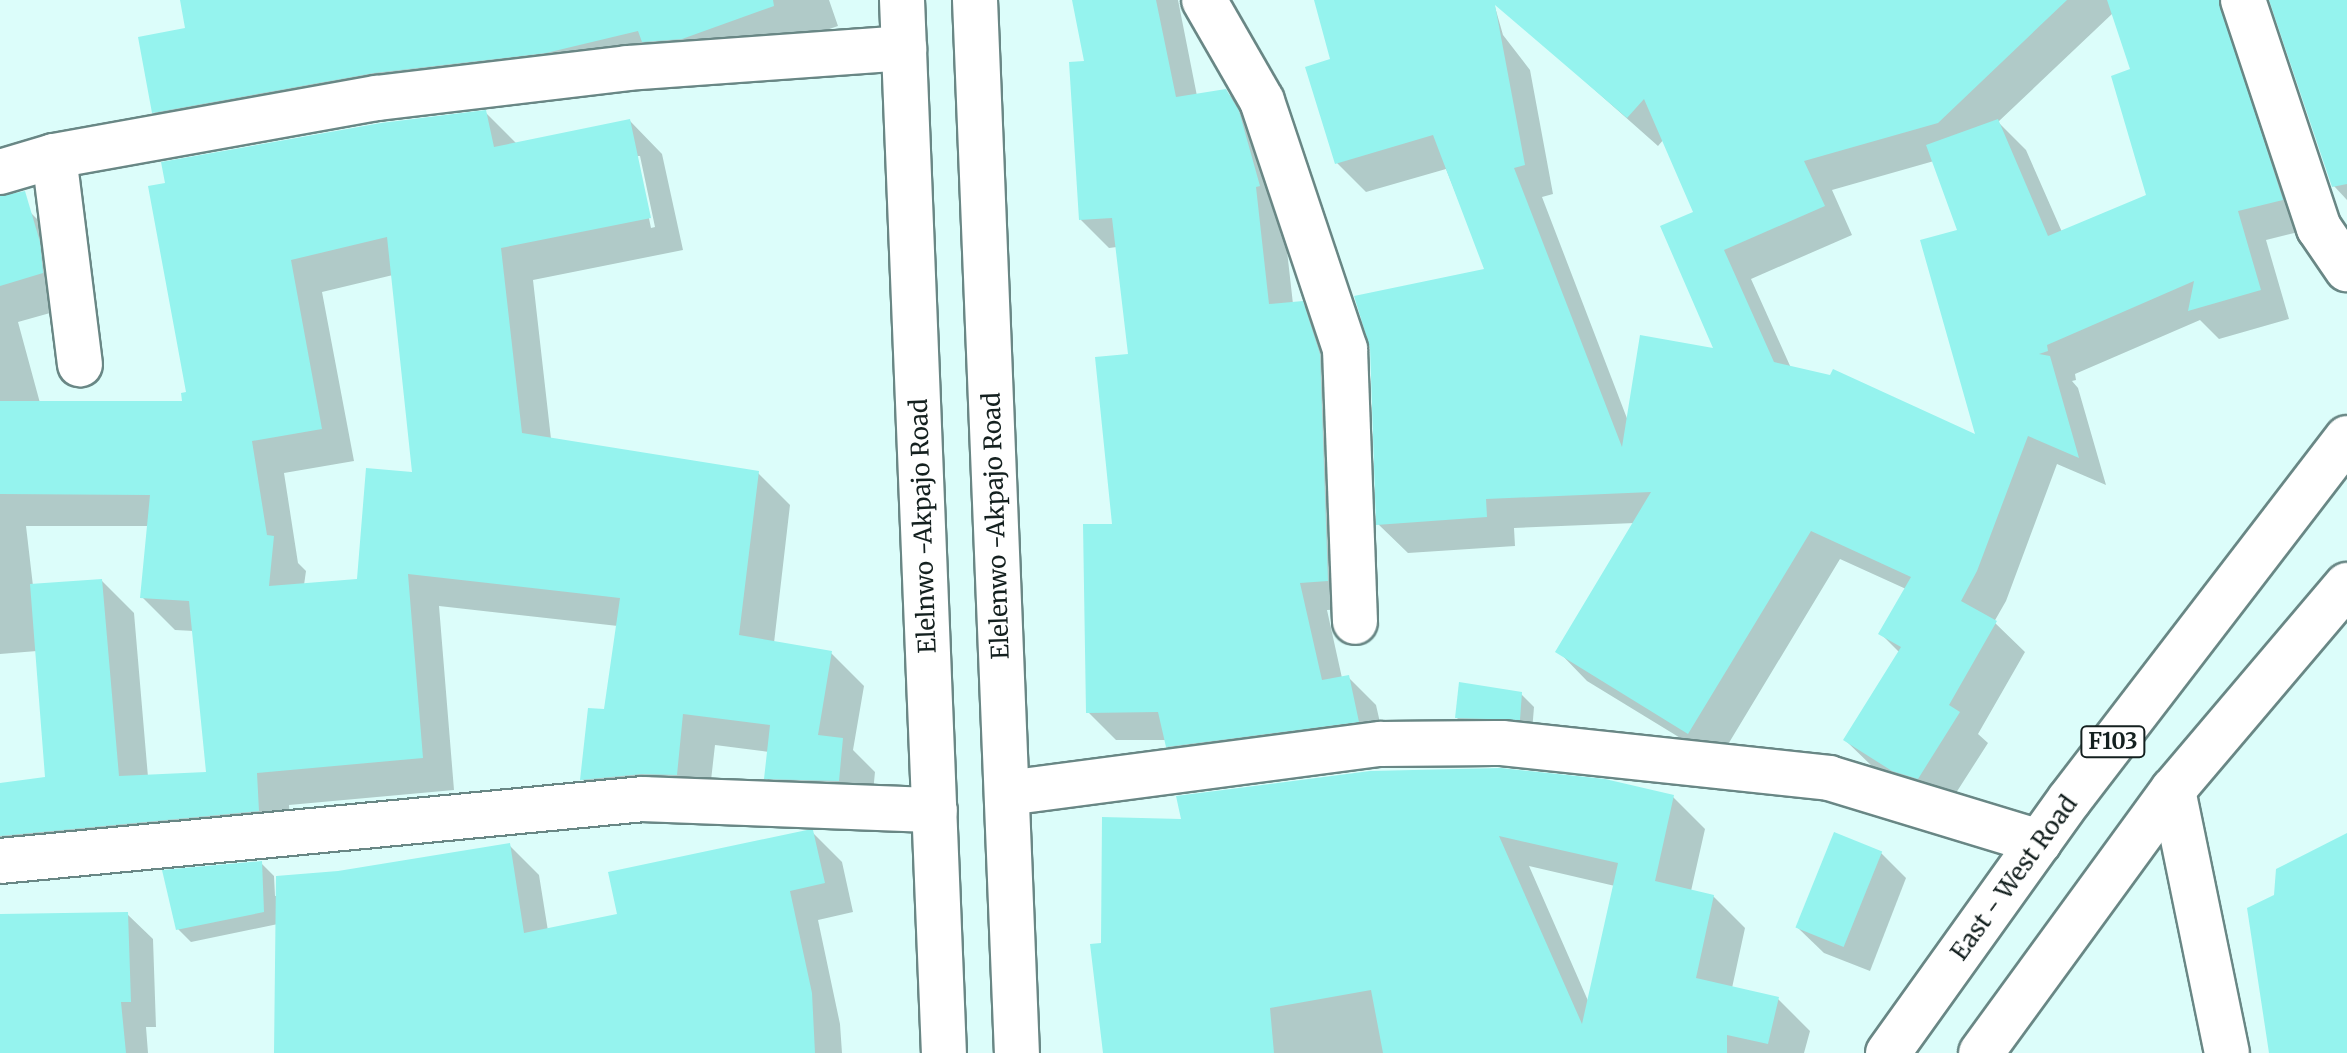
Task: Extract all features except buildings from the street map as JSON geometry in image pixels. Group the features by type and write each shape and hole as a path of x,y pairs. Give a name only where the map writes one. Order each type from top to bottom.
{"street":[{"name":"Elelnwo -Akpajo Road","path":"902,0 944,1053"},
{"name":"Elelenwo -Akpajo Road","path":"975,0 1017,1053"},
{"path":"1204,0 1262,101 1345,349 1355,622"},
{"path":"2243,0 2319,228 2347,269"},
{"path":"0,172 54,156 377,98 627,68 904,48"},
{"path":"54,156 80,364"},
{"name":"East - West Road","path":"1888,1053 2039,842 2347,438"},
{"path":"1981,1053 2173,790 2347,585"},
{"path":"1007,793 1381,744 1502,743 1829,778 2039,842"},
{"path":"2173,790 2227,1053"},
{"path":"0,861 644,799 935,810"}]}
